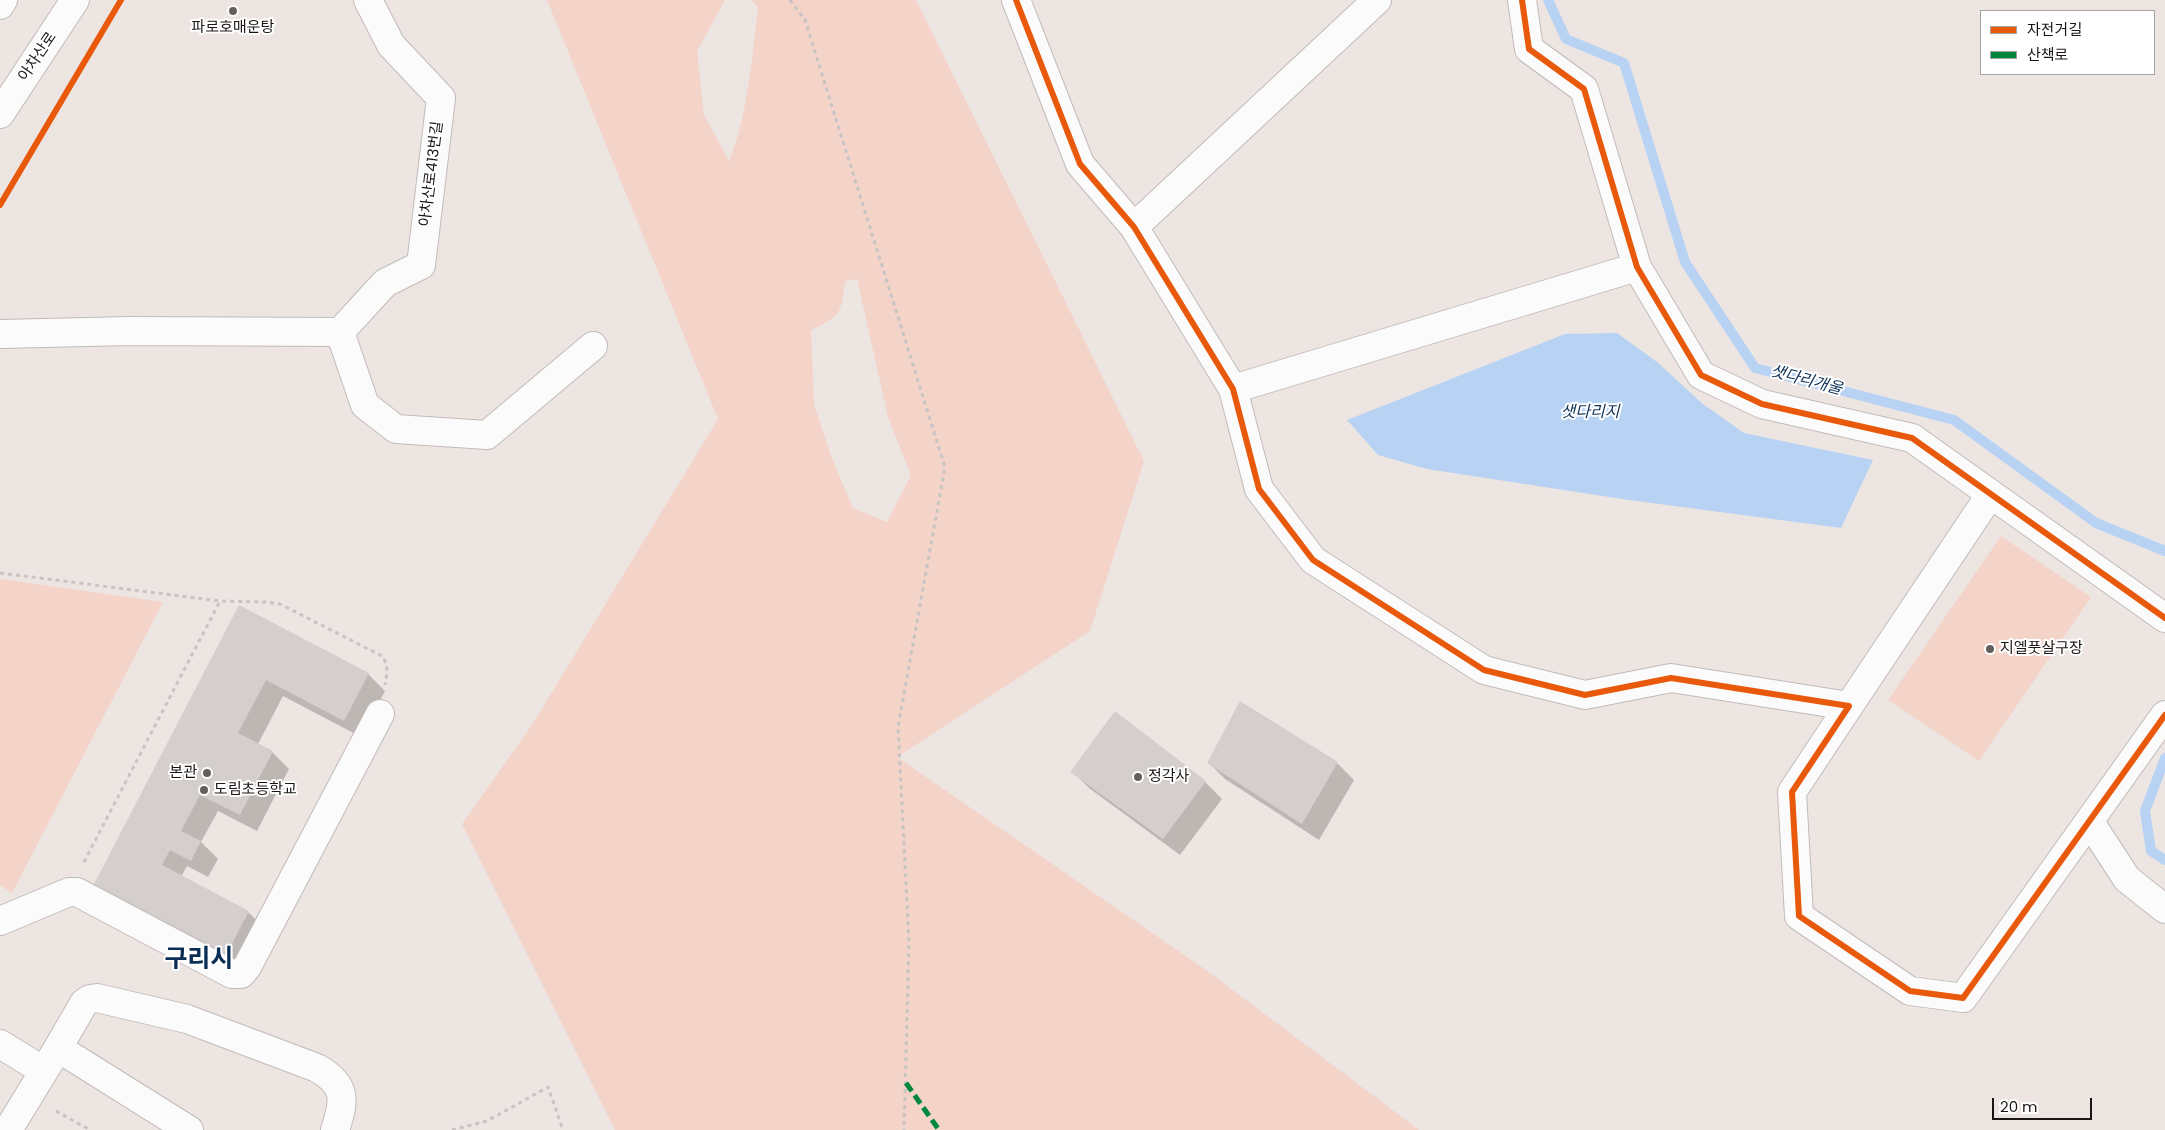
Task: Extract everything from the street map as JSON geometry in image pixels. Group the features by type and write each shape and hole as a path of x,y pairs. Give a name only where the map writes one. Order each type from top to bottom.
{"street":[{"path":"0,5 3,0"},
{"name":"아차산로","path":"0,114 75,0"},
{"name":"아차산로413번길","path":"340,332 384,283 421,265 441,98 391,45 368,0"},
{"path":"1016,0 1080,164 1134,227 1233,389 1259,489 1313,560 1484,670 1586,695 1670,678 1849,706"},
{"path":"1134,227 1377,0"},
{"path":"1522,0 1529,49 1584,89 1637,267 1701,375 1762,404 1912,438 2165,618"},
{"path":"1233,389 1637,267"},
{"path":"0,334 130,331 340,332 365,405 396,429 487,435 593,346"},
{"path":"1990,495 1792,792 1798,916 1910,991 1964,998 2165,715"},
{"path":"0,921 69,892 77,892 232,974 241,974 252,958 380,714"},
{"path":"2090,822 2127,879 2165,909"},
{"path":"8,1130 84,1003 90,999 97,998 187,1019 317,1068 329,1075 339,1085 342,1094 340,1114 335,1130"},
{"path":"0,1044 44,1071"},
{"path":"58,1048 189,1130"}],"path":[{"path":"790,0 805,20 945,467 898,727 909,942 904,1130"},
{"path":"0,573 220,601 280,604 382,656 386,662 387,672 380,714"},
{"path":"69,892 220,601"},
{"path":"452,1130 488,1122 548,1086 563,1130"},
{"path":"48,1112 59,1111 90,1130"}],"shaded area":[{"path":"547,0 725,0 697,51 704,115 729,161 741,125 748,86 758,8 752,0 916,0 1144,461 1090,631 897,757 1206,970 1419,1130 615,1130 462,824 532,725 718,419","holes":["857,279 888,417 911,475 887,522 853,508 831,456 814,404 811,330 838,313 845,281"]},
{"name":"지엘풋살구장","path":"2001,536 2091,597 1979,761 1888,700"},
{"path":"0,579 163,602 12,893 0,885"}],"water":[{"name":"샛다리지","path":"1617,333 1657,362 1703,404 1744,433 1873,460 1841,528 1629,500 1427,469 1378,455 1347,420 1565,334"}],"building":[{"name":"본관","path":"239,605 369,673 344,721 266,680 238,733 273,751 240,815 200,795 181,831 201,841 191,861 170,850 162,865 249,911 226,955 93,886"},
{"name":"정각사","path":"1240,701 1338,762 1302,824 1207,763"},
{"name":"정각사","path":"1115,711 1206,781 1163,839 1070,772"}],"waterway":[{"name":"샛다리개울","path":"1548,0 1566,39 1624,63 1685,262 1755,368 1954,420 2096,523 2165,551"},
{"name":"샛다리개울","path":"2165,758 2145,811 2151,851 2165,860"}],"marked path":[{"path":"906,1083 939,1130"}],"cycle path":[{"path":"0,205 121,0"},
{"path":"1016,0 1080,164 1134,227 1233,389 1259,489 1313,560 1484,670 1585,695 1671,678 1849,706 1792,792 1799,916 1910,991 1963,998 2165,715"},
{"path":"1522,0 1529,49 1584,89 1637,267 1701,375 1762,404 1912,438 2165,618"}],"place":[{"name":"파로호매운탕","path":"233,11"},
{"name":"지엘풋살구장","path":"1990,649"},
{"name":"본관","path":"207,773"},
{"name":"정각사","path":"1138,777"},
{"name":"도림초등학교","path":"204,790"}],"district":[{"name":"구리시","path":"199,961"}]}
